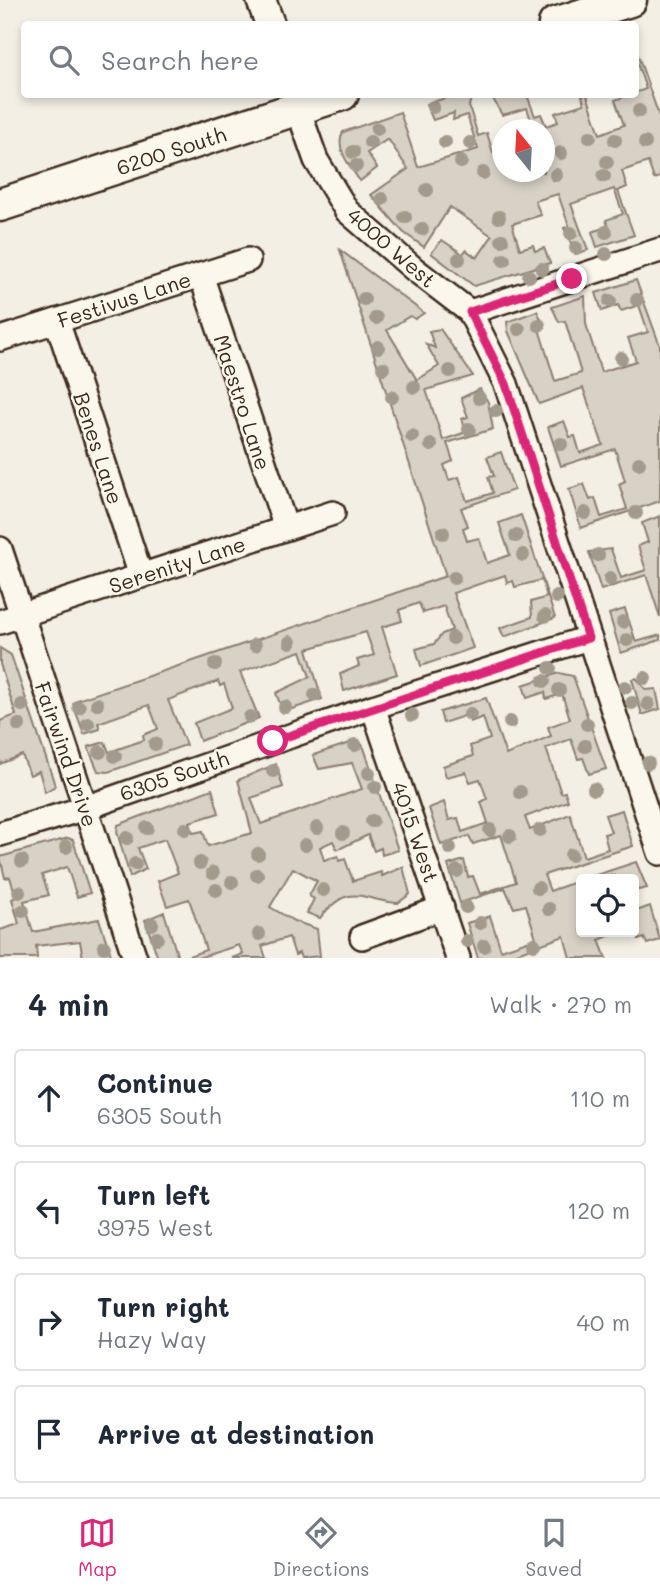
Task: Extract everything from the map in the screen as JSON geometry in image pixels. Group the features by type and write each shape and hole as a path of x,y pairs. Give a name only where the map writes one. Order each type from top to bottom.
{"main road":[{"path":"564,21 630,0"},
{"name":"6200 South","path":"0,205 295,102 318,98"}],"street":[{"path":"261,0 269,21"},
{"name":"4000 West","path":"295,102 316,160 347,211 414,269 470,312"},
{"path":"660,250 470,312 506,384 660,853"},
{"name":"Festivus Lane","path":"0,339 248,260"},
{"name":"Maestro Lane","path":"201,275 286,528"},
{"name":"Benes Lane","path":"57,320 141,576"},
{"name":"Serenity Lane","path":"11,619 333,513"},
{"name":"Fairwind Drive","path":"0,549 11,619 85,808 135,958"},
{"name":"6305 South","path":"0,834 85,808 373,706 588,638"},
{"name":"4015 West","path":"373,706 458,958"},
{"path":"362,937 442,908"}],"shaded area":[{"path":"639,59 660,119 660,177 654,179 648,162 622,171 627,187 618,191 634,235 597,247 592,232 608,226 606,220 623,214 614,189 571,204 588,250 576,254 564,228 569,226 558,194 535,201 541,215 512,224 520,249 533,245 535,251 544,248 550,263 474,286 431,253 442,240 463,254 466,250 477,258 492,236 450,207 424,247 403,232 371,195 408,169 388,139 367,153 377,168 360,181 342,151 343,132 400,112 418,167 478,149 467,115 453,120 454,113 433,120 426,104 445,98 471,98 469,106 478,136 487,133 492,150 492,182 555,182 555,123 558,122 555,113 584,104 583,98 588,98 600,134 624,125 615,100 639,98 639,91 646,89 639,69"},
{"path":"493,98 528,98 535,116 541,114 543,119 531,119 527,108 502,115"},
{"path":"340,250 424,313 415,319 410,316 387,330 417,380 439,366 426,344 435,348 429,331 440,329 473,376 426,390 443,440 466,432 462,419 468,417 461,398 480,389 488,402 493,429 447,443 453,461 444,465 449,480 459,477 467,501 493,493 488,477 494,476 487,457 501,452 514,490 461,508 468,526 463,528 467,541 479,538 487,563 510,555 499,523 521,515 555,618 504,637 500,628 532,617 531,602 547,597 542,580 515,587 513,581 507,583 505,575 453,593 473,648 421,666 416,649 434,644 442,634 452,630 444,606 423,613 419,603 399,610 402,621 382,627 397,674 344,691 340,674 359,666 357,660 374,655 366,632 307,649 322,699 283,712 276,693 310,677 301,651 240,672 259,718 200,741 194,723 232,708 224,684 220,686 218,681 168,700 186,745 108,772 98,771 88,747 105,742 109,752 144,740 143,735 158,729 149,705 98,723 100,729 84,734 73,704 77,700 446,576"},
{"path":"636,280 660,346 660,501 581,528 569,489 584,484 590,500 595,498 601,517 627,509 619,484 625,481 615,449 561,466 548,427 564,421 570,437 575,436 580,453 603,445 583,388 539,404 508,331 507,322 537,311 545,327 539,329 555,381 581,373 565,321 559,322 552,307 585,296 586,324 601,372 636,361 628,338 648,332 639,305 621,311 618,305 602,311 596,293"},
{"path":"660,516 660,617 646,575 601,590 589,552 611,549 621,578 646,570 638,546 648,542 642,523"},
{"path":"625,609 636,642 660,635 660,640 621,653 609,614"},
{"path":"0,648 11,655 52,776 55,786 45,792 39,771 30,775 22,755 0,764 0,721 16,715 0,664"},
{"path":"559,673 573,676 606,769 589,774 583,758 578,759 571,739 546,748 561,793 565,792 568,801 525,817 530,830 570,814 584,857 608,849 604,834 611,832 605,815 622,810 633,846 544,875 550,891 576,882 576,937 606,937 599,940 606,958 570,958 564,936 503,958 478,958 467,923 490,916 501,950 536,938 526,905 514,908 505,888 460,903 448,865 464,860 468,877 473,876 480,894 516,882 501,835 473,844 469,836 441,845 429,808 444,802 449,820 458,818 462,832 488,823 481,802 487,799 480,779 470,782 466,772 446,777 443,766 473,756 470,746 490,739 483,717 470,722 467,715 443,723 440,712 486,698 506,755 551,736 548,727 570,719 562,694 546,699 545,692 527,698 523,685"},
{"path":"636,678 646,690 656,689 660,709 642,715 632,679"},
{"path":"359,740 398,850 382,855 381,848 374,851 368,835 337,850 333,841 320,847 324,860 338,856 339,861 345,859 353,881 381,872 382,876 403,867 410,894 398,903 357,895 349,896 340,899 320,918 307,913 314,899 309,896 317,881 293,868 270,907 294,921 317,929 320,956 301,958 299,953 295,955 289,937 262,946 266,958 232,958 243,954 239,945 198,958 183,958 206,950 189,899 167,906 158,881 178,873 165,839 138,848 146,869 130,877 117,832 118,825 212,789 219,813 190,822 193,833 203,831 208,846 252,833 238,780 276,764 283,787 251,798 261,824 362,789 352,763 319,769 313,755"},
{"path":"68,838 73,840 90,893 77,897 67,867 42,875 49,895 24,901 33,932 99,919 112,958 83,958 80,941 36,946 37,958 0,958 0,930 19,924 12,899 16,897 10,877 5,878 0,857"},
{"path":"636,862 647,888 639,890 639,874 599,874"},
{"path":"650,906 660,940 647,944 644,938 639,940 639,910"},
{"path":"164,912 178,958 158,958 145,920"}],"route":[{"path":"273,741 373,706 588,638 506,384 470,312 572,279"}]}
